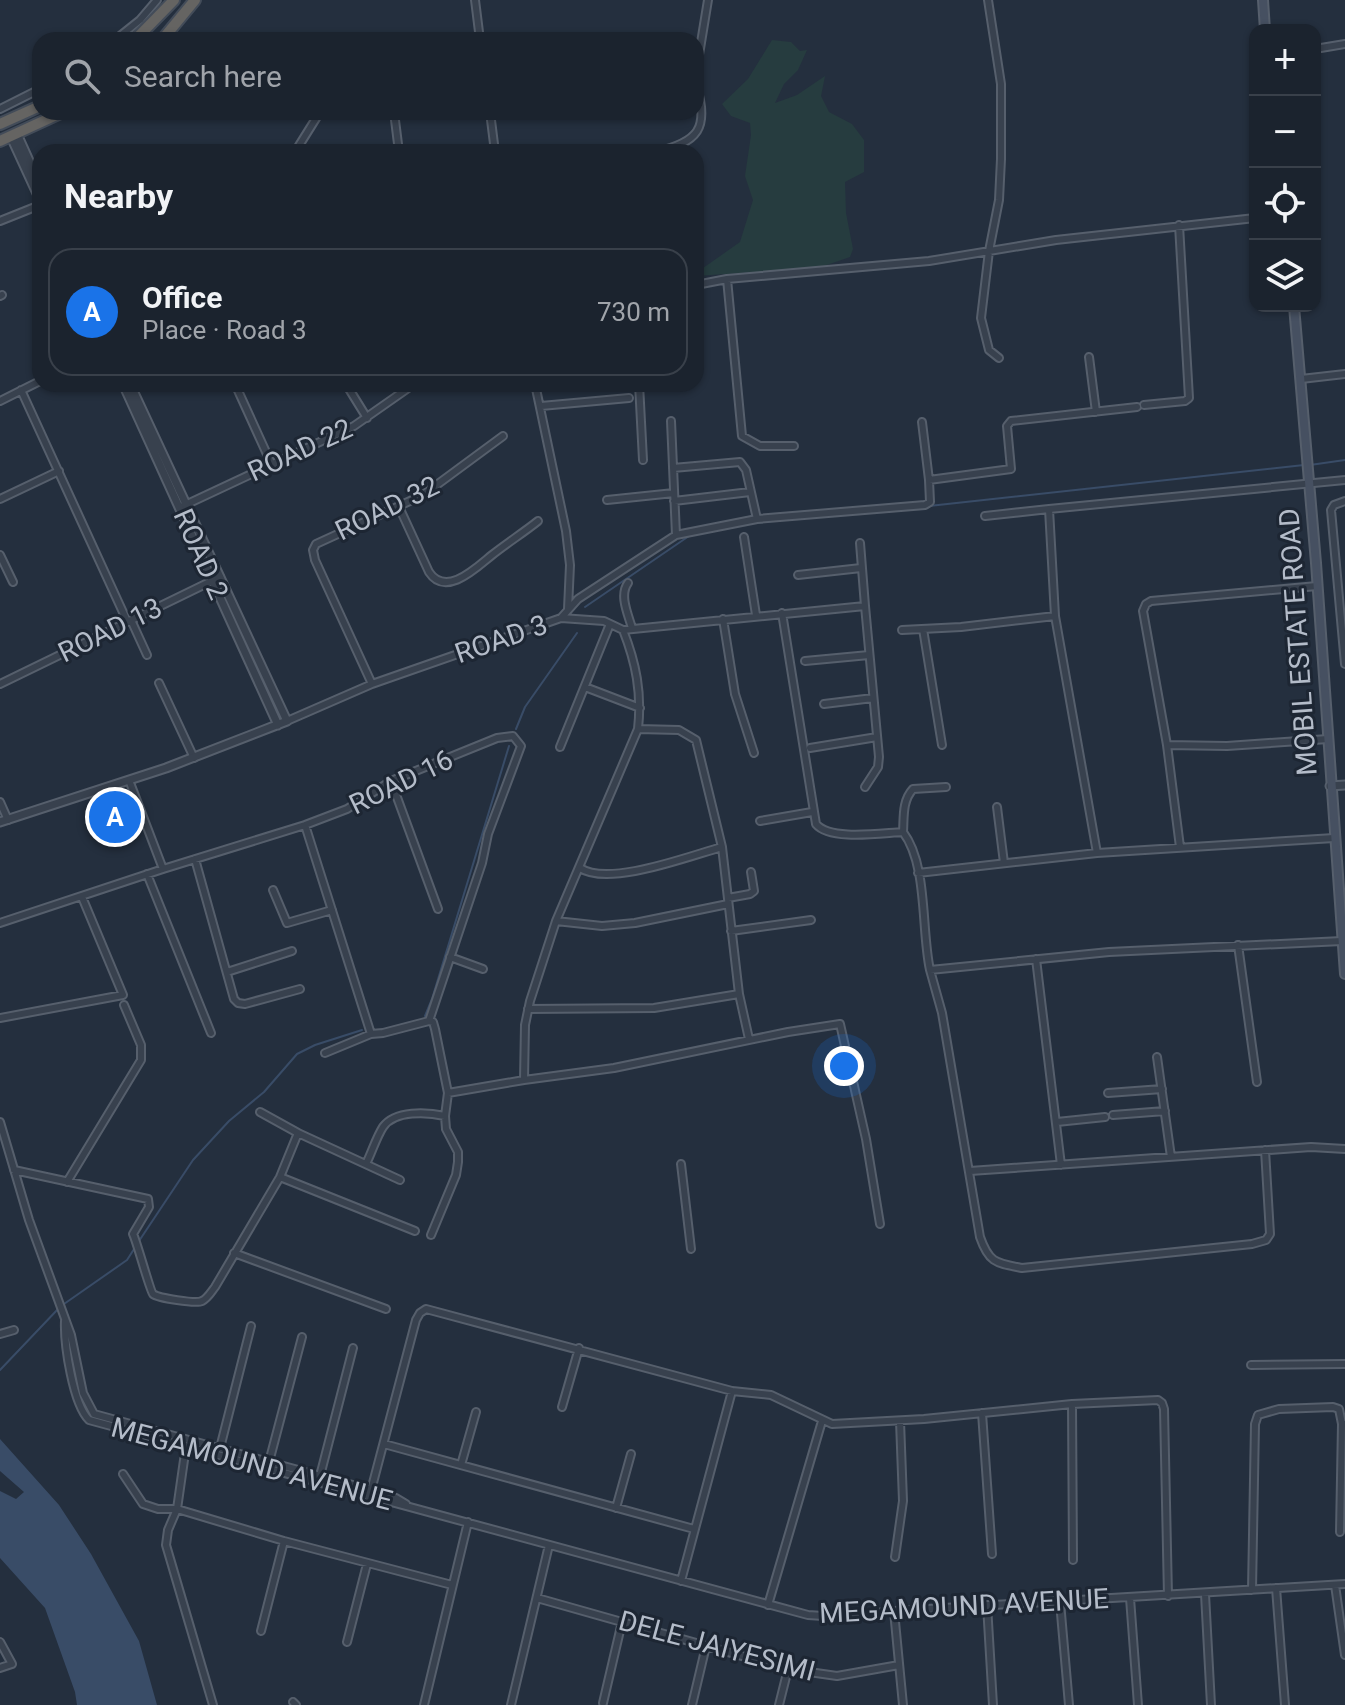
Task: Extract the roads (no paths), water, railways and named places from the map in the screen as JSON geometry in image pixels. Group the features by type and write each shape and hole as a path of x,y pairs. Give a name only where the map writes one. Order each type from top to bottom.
{"highway":[{"path":"143,32 174,0"},
{"path":"169,32 195,0"},
{"path":"0,124 32,110"},
{"path":"9,137 46,120"}],"main road":[{"path":"1263,0 1265,24"},
{"name":"MOBIL ESTATE ROAD","path":"1295,312 1345,974"}],"street":[{"path":"125,32 157,0"},
{"path":"475,0 479,32"},
{"path":"703,32 708,0"},
{"path":"988,0 1001,84 1001,113 999,200 981,318 989,350 999,358"},
{"path":"1321,48 1345,44"},
{"path":"0,109 32,93"},
{"path":"300,144 315,120"},
{"path":"395,120 398,144"},
{"path":"491,120 494,144"},
{"path":"683,144 698,131 699,120"},
{"path":"9,137 32,173"},
{"path":"9,137 32,185"},
{"path":"0,221 32,206"},
{"path":"704,283 875,267 1056,240 1249,219"},
{"path":"929,480 1008,471 1011,466 1007,426 1011,421 1185,401 1189,398 1179,225"},
{"path":"727,279 742,436 760,446 794,446"},
{"path":"1089,357 1096,412"},
{"path":"1301,379 1345,374"},
{"path":"0,401 32,385"},
{"path":"21,390 147,655"},
{"name":"ROAD 2","path":"127,392 183,506"},
{"name":"ROAD 2","path":"133,392 278,725"},
{"path":"239,392 271,463"},
{"path":"351,392 367,418"},
{"name":"ROAD 22","path":"183,506 271,463 319,445 367,418 403,392"},
{"path":"537,392 569,548 568,610"},
{"path":"639,392 643,460"},
{"path":"541,406 629,398"},
{"path":"671,421 676,535"},
{"path":"561,618 578,599 676,535 757,519 925,505 930,502 922,422"},
{"name":"ROAD 32","path":"372,684 315,560 313,550 316,544 399,507 443,482 503,436"},
{"path":"673,468 740,462 746,470 757,519"},
{"path":"0,499 59,471"},
{"path":"985,516 1345,480"},
{"path":"607,500 750,492"},
{"path":"1345,501 1334,505 1331,510 1345,664"},
{"path":"399,507 429,572 434,579 443,582 470,575 538,521"},
{"path":"1049,509 1055,616 1097,853"},
{"path":"744,537 756,615"},
{"path":"860,543 879,762 865,787"},
{"path":"0,555 13,582"},
{"path":"798,575 861,568"},
{"name":"ROAD 2","path":"216,578 287,721"},
{"name":"ROAD 13","path":"0,684 216,578"},
{"path":"628,583 624,588 624,597 632,628"},
{"path":"1180,847 1167,745 1143,611 1146,604 1151,601 1317,586"},
{"path":"524,1080 528,1009 556,921 638,729 640,708 633,656 623,630 865,606"},
{"path":"782,613 816,824 822,832 835,834 903,832"},
{"path":"902,630 1055,616"},
{"name":"ROAD 3","path":"4,821 194,758 372,684 561,618 610,624 623,630"},
{"path":"723,619 735,694 754,753"},
{"path":"560,747 610,624"},
{"path":"923,629 942,745"},
{"path":"805,661 869,655"},
{"path":"159,683 194,758"},
{"path":"585,687 640,708"},
{"path":"824,704 873,698"},
{"path":"638,729 679,730 696,740 722,847 739,994 749,1039"},
{"name":"ROAD 16","path":"0,923 305,825 347,809 391,781 497,738 513,736 521,746 488,834 482,863 429,1021"},
{"path":"810,748 877,737"},
{"path":"1167,745 1227,746 1328,739"},
{"path":"129,780 163,869"},
{"path":"391,781 438,909"},
{"path":"1330,786 1345,785"},
{"path":"946,787 913,789 904,806 903,832 911,843 918,873 930,970 942,1013 980,1237 986,1255 998,1263 1022,1268 1266,1240 1270,1234 1265,1150"},
{"path":"0,802 4,821"},
{"path":"997,807 1004,863"},
{"path":"760,821 812,812"},
{"path":"305,825 371,1034"},
{"path":"918,873 1097,853 1334,838"},
{"path":"580,868 600,874 630,871 722,847"},
{"path":"195,859 238,1003 245,1004 300,989"},
{"path":"556,921 602,926 635,923 728,901 754,891 751,872"},
{"path":"147,874 211,1033"},
{"path":"273,890 287,923 332,910"},
{"path":"0,1018 123,995 82,897"},
{"path":"731,931 811,920"},
{"path":"930,970 1036,959 1342,941"},
{"path":"1238,945 1257,1082"},
{"path":"227,972 292,951"},
{"path":"450,957 483,969"},
{"path":"1036,959 1061,1165"},
{"path":"528,1009 654,1008 739,994"},
{"path":"67,1182 141,1060 141,1045 124,1005"},
{"path":"325,1053 371,1034 433,1022 448,1093 445,1116 449,1138 458,1152 458,1162 456,1175 431,1235"},
{"path":"448,1093 614,1068 749,1039 840,1024 866,1139 880,1224"},
{"path":"1157,1057 1171,1157"},
{"path":"1108,1093 1162,1089"},
{"path":"1113,1115 1165,1111"},
{"path":"260,1112 400,1180"},
{"path":"366,1164 383,1127 393,1118 427,1112 445,1116"},
{"path":"1057,1122 1105,1117"},
{"path":"0,1122 14,1170 148,1199 149,1207 134,1235 153,1294 194,1302 205,1300 210,1295 280,1177 298,1133"},
{"path":"970,1171 1265,1150 1345,1149"},
{"path":"681,1164 691,1249"},
{"name":"MEGAMOUND AVENUE","path":"14,1170 64,1318 83,1393 94,1414 187,1444 370,1494 396,1498 406,1504 468,1522 808,1615 828,1617 1345,1584"},
{"path":"280,1177 415,1231"},
{"path":"234,1253 386,1309"},
{"path":"370,1494 416,1320 426,1309 732,1391 771,1395 832,1424 1150,1399 1162,1403 1168,1596"},
{"path":"220,1448 251,1326"},
{"path":"0,1334 14,1330"},
{"path":"269,1462 302,1337"},
{"path":"320,1476 353,1348"},
{"path":"562,1407 579,1348"},
{"path":"1251,1365 1345,1364"},
{"path":"681,1581 732,1391"},
{"path":"1072,1404 1073,1560"},
{"path":"1252,1590 1255,1424 1258,1415 1279,1409 1333,1407 1341,1412 1340,1532"},
{"path":"461,1465 476,1412"},
{"path":"982,1413 992,1554"},
{"path":"768,1605 822,1421"},
{"path":"895,1557 903,1501 900,1421"},
{"path":"187,1444 177,1509 168,1530 166,1545 213,1705"},
{"name":"MEGAMOUND AVENUE","path":"187,1444 220,1448 320,1476 370,1494"},
{"path":"384,1444 694,1529"},
{"path":"616,1508 631,1454"},
{"path":"123,1474 143,1504 158,1509 177,1509 367,1564 452,1585"},
{"path":"424,1705 468,1522"},
{"path":"261,1631 284,1541"},
{"path":"511,1705 549,1545"},
{"path":"347,1642 367,1564"},
{"path":"1335,1585 1345,1655"},
{"path":"1276,1588 1285,1705"},
{"path":"1205,1594 1211,1705"},
{"name":"DELE JAIYESIMI","path":"537,1598 788,1669 837,1676 899,1665"},
{"path":"1130,1598 1138,1705"},
{"path":"1060,1602 1069,1705"},
{"path":"987,1605 993,1705"},
{"path":"894,1611 903,1705"},
{"path":"603,1703 622,1622"},
{"path":"0,1642 12,1664 0,1668"},
{"path":"692,1705 706,1646"},
{"path":"779,1705 788,1669"}],"water":[{"path":"0,1439 59,1505 91,1554 139,1641 157,1705 77,1705 45,1608 0,1558 0,1491 16,1499 24,1492 0,1471"}],"waterway":[{"path":"1310,465 1345,460"},
{"path":"929,506 1304,465"},
{"path":"753,523 783,520"},
{"path":"585,607 689,536"},
{"path":"516,729 525,707 577,633"},
{"path":"425,1016 509,746"},
{"path":"139,1241 193,1160 229,1121 264,1092 297,1054 362,1030"},
{"path":"64,1304 127,1260 136,1246"},
{"path":"0,1370 59,1308"}],"place":[{"name":"Office","path":"115,817"}]}
